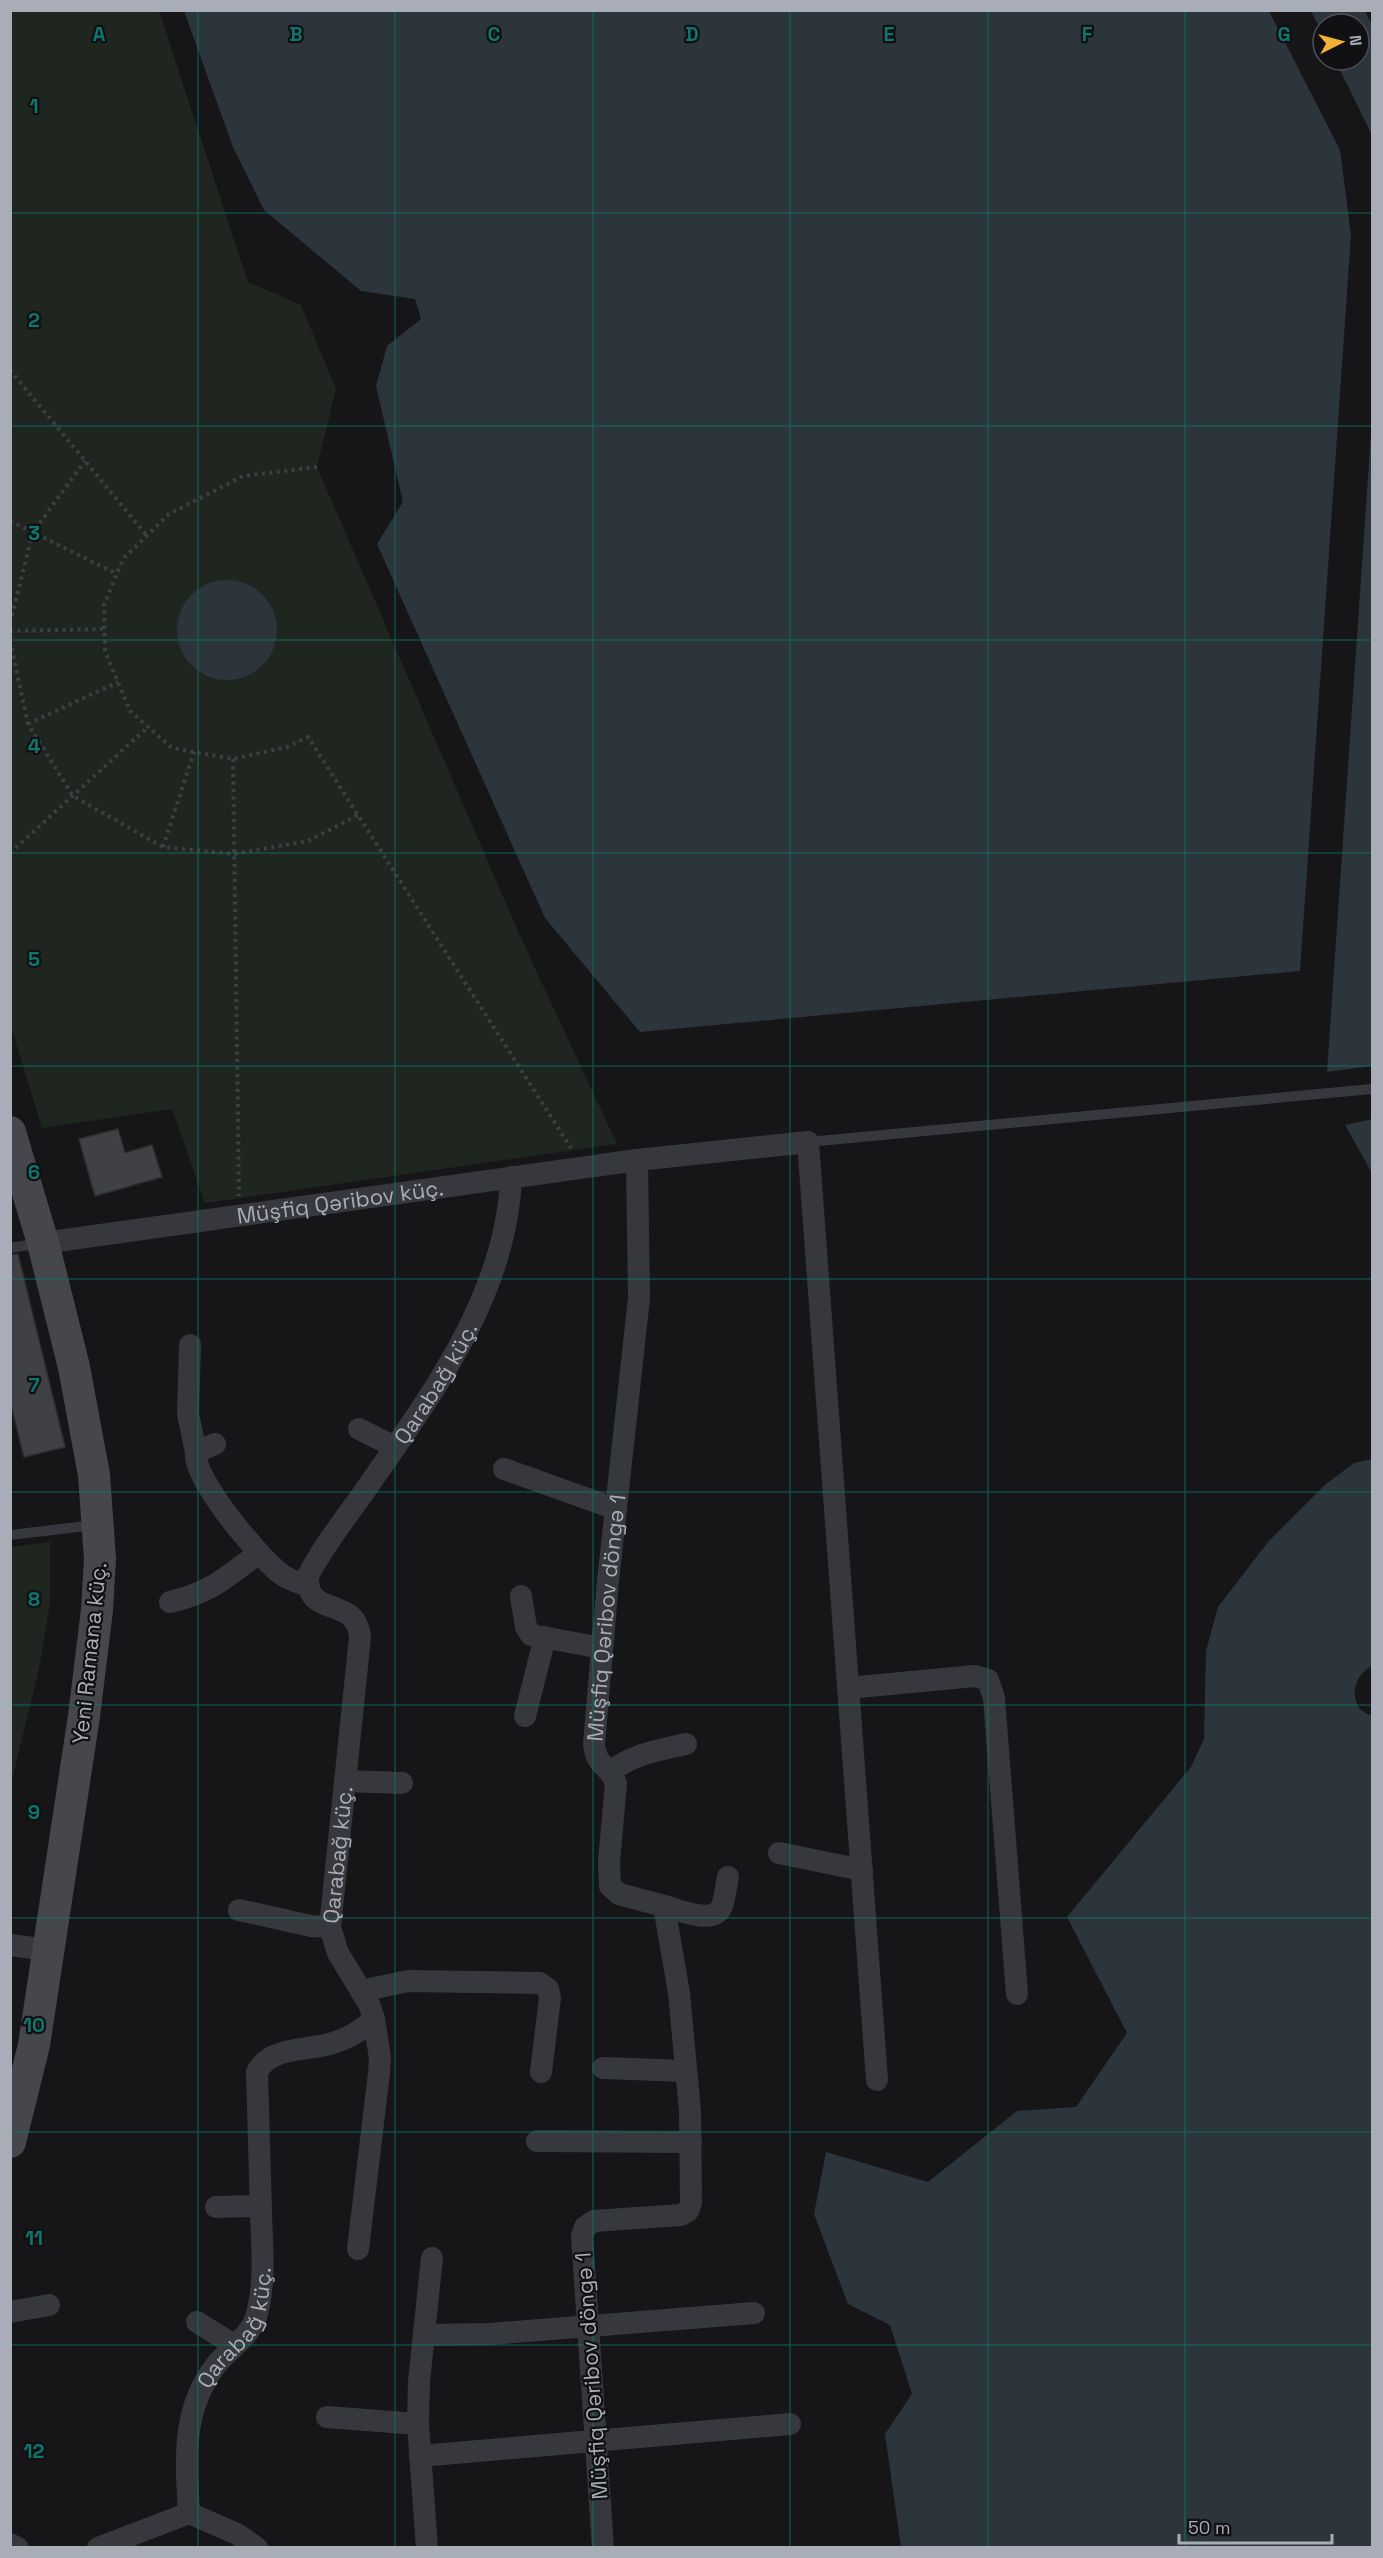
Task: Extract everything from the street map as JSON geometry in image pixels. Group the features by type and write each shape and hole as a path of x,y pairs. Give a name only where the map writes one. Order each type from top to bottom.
{"street":[{"name":"Yeni Ramana küç.","path":"10,1132 43,1243 89,1438 100,1559 98,1610 34,2045 10,2142"},
{"name":"Müşfiq Qəribov küç.","path":"43,1243 637,1160 808,1142"},
{"path":"808,1142 877,2080"},
{"name":"Müşfiq Qəribov döngə 1","path":"603,2547 586,2327 582,2236 585,2227 594,2222 681,2215 687,2211 691,2203 686,2071 679,1992 664,1906 619,1894 610,1886 609,1862 616,1783 611,1771 600,1765 595,1758 594,1744 639,1298 637,1160"},
{"name":"Qarabağ küç.","path":"189,2513 186,2448 188,2431 207,2379 255,2320 261,2301 263,2262 257,2072 262,2062 272,2056 343,2039 363,2030 374,2019 361,1991 338,1953 330,1927 360,1637 359,1625 352,1615 316,1600 308,1586 308,1576 450,1361 476,1312 500,1255 510,1211 511,1177"},
{"path":"190,1345 188,1414 205,1448 195,1459 200,1470 236,1528 259,1553 276,1571 308,1586"},
{"path":"359,1429 395,1447"},
{"path":"504,1468 616,1509"},
{"path":"170,1602 196,1596 210,1589 259,1553"},
{"path":"521,1596 526,1628 531,1635 602,1648"},
{"path":"525,1716 545,1637"},
{"path":"848,1688 975,1676 988,1680 994,1698 1017,1994"},
{"path":"611,1771 626,1760 642,1753 686,1744"},
{"path":"345,1781 402,1784"},
{"path":"779,1853 862,1870"},
{"path":"664,1906 708,1917 717,1913 722,1907 728,1877"},
{"path":"239,1910 311,1926 330,1927"},
{"path":"10,1945 48,1950"},
{"path":"361,1991 408,1981 540,1983 548,1989 550,1998 541,2072"},
{"path":"358,2249 379,2073 378,2038 374,2019"},
{"path":"603,2068 686,2071"},
{"path":"537,2141 690,2142"},
{"path":"216,2207 261,2206"},
{"path":"427,2547 418,2424 432,2258"},
{"path":"10,2312 49,2305"},
{"path":"424,2335 490,2334 754,2313"},
{"path":"197,2322 234,2345"},
{"path":"327,2417 418,2424"},
{"path":"420,2456 790,2424"},
{"path":"98,2547 189,2513 237,2534 257,2547"},
{"path":"10,2544 18,2547"}],"lane":[{"path":"808,1142 1372,1089"},
{"path":"10,1248 43,1243"},
{"path":"10,1535 98,1524"}],"path":[{"path":"10,370 147,536"},
{"path":"10,624 33,532 85,461"},
{"path":"317,467 243,476 169,514 123,559 104,605 105,651 130,711 172,748 233,759 287,747 308,737 572,1150"},
{"path":"10,521 117,574"},
{"path":"10,631 104,629"},
{"path":"10,641 28,724 74,796 163,847 234,854 308,841 358,815"},
{"path":"28,724 118,682"},
{"path":"10,853 148,727"},
{"path":"163,847 194,752"},
{"path":"233,759 239,1198"}],"shaded area":[{"path":"10,11 159,11 248,282 301,305 336,389 317,467 521,938 617,1144 205,1203 172,1109 42,1128 10,1023"},
{"path":"184,11 1269,11 1340,150 1351,235 1300,971 640,1032 545,918 377,544 403,502 376,386 387,346 421,319 415,299 361,291 264,210 233,147"},
{"path":"1311,11 1366,12 1312,12"},
{"path":"1371,23 1372,25 1372,135 1341,72 1371,72"},
{"path":"1372,419 1372,1066 1327,1072"},
{"path":"227,580 246,584 262,595 273,611 277,630 273,649 262,665 246,676 227,680 208,676 192,665 181,649 177,630 181,611 192,595 208,584"},
{"path":"1372,1119 1372,1173 1345,1125"},
{"path":"1372,1459 1372,1666 1359,1677 1355,1693 1359,1707 1372,1715 1372,2547 901,2547 885,2434 912,2394 890,2325 848,2304 814,2214 826,2152 928,2182 1017,2111 1076,2107 1127,2033 1067,1917 1191,1767 1204,1739 1206,1651 1218,1607 1268,1542 1326,1484 1354,1463"},
{"path":"50,1542 50,1602 40,1664 11,1784 11,1547"}],"building":[{"path":"118,1129 125,1153 152,1145 162,1177 95,1196 79,1139"},
{"path":"18,1254 65,1447 24,1457 10,1401 10,1255"}]}
